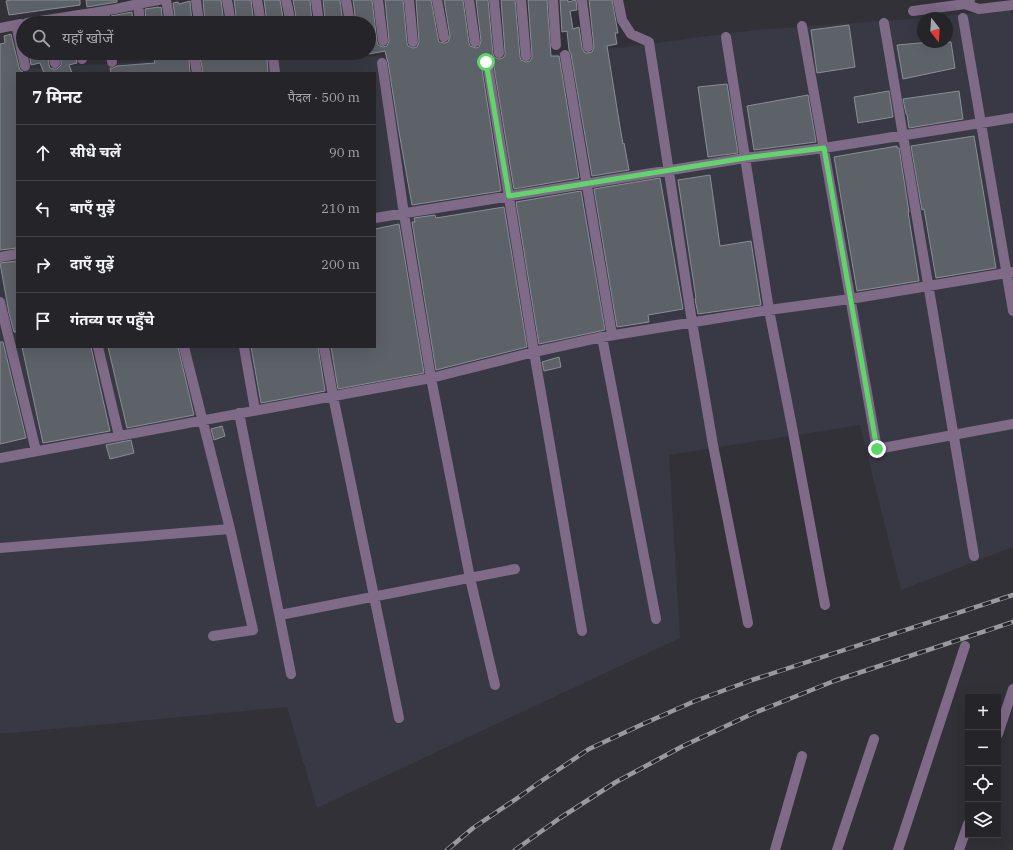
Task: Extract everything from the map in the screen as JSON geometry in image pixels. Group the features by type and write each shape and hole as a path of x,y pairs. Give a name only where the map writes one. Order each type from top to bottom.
{"street":[{"path":"85,16 159,0"},
{"path":"166,0 169,16"},
{"path":"196,0 198,16"},
{"path":"227,0 230,16"},
{"path":"257,0 260,16"},
{"path":"286,0 289,16"},
{"path":"316,0 318,16"},
{"path":"346,0 349,16"},
{"path":"378,0 383,41"},
{"path":"409,0 414,42"},
{"path":"437,0 444,37"},
{"path":"469,0 475,42"},
{"path":"494,0 499,53"},
{"path":"521,0 526,56"},
{"path":"553,0 556,45"},
{"path":"582,0 588,47"},
{"path":"618,0 622,20 631,34 649,42 668,171 713,446 748,623"},
{"path":"913,11 967,2 979,9 1013,5"},
{"path":"138,4 139,16"},
{"path":"104,11 105,16"},
{"path":"963,18 981,123 1010,273 1013,311"},
{"path":"884,23 974,556"},
{"path":"0,28 16,25"},
{"path":"802,26 877,449 1013,424"},
{"path":"726,37 769,310 793,432 824,605"},
{"path":"565,55 587,184 607,336 656,619"},
{"path":"24,60 25,66"},
{"path":"273,60 275,72"},
{"path":"195,61 197,72"},
{"path":"486,62 582,631"},
{"path":"382,63 404,214 431,378 470,578 495,685"},
{"path":"376,218 745,158 824,148 1013,118"},
{"path":"0,257 16,254"},
{"path":"0,458 431,378 534,352 607,336 1010,273"},
{"path":"0,302 36,451"},
{"path":"98,348 120,436"},
{"path":"184,348 230,529 253,630 213,636"},
{"path":"244,348 255,410"},
{"path":"324,348 399,718"},
{"path":"239,413 291,674"},
{"path":"0,548 230,529"},
{"path":"280,615 515,569"},
{"path":"898,850 965,646"},
{"path":"999,730 1013,689"},
{"path":"837,850 874,739"},
{"path":"775,850 802,756"},
{"path":"959,850 965,833"}],"shaded area":[{"path":"1010,9 1013,17 1013,547 901,590 860,425 669,455 680,638 317,808 287,707 0,734 0,75 23,69 166,60 376,60 376,56 508,58 625,47 755,30 917,18 917,48 953,48 953,15"}],"building":[{"path":"80,0 80,5 9,15 6,1"},
{"path":"86,0 117,0 117,2 87,7"},
{"path":"203,0 221,0 223,16 204,16"},
{"path":"234,0 251,0 253,16 236,16"},
{"path":"264,0 280,0 283,16 266,16"},
{"path":"293,0 310,0 311,16 296,16"},
{"path":"323,0 340,0 342,16 325,16"},
{"path":"353,0 372,0 374,16 355,16"},
{"path":"385,0 403,0 407,43 408,46 413,48 417,47 419,42 416,0 431,0 439,42 445,43 448,42 450,36 444,0 463,0 469,43 470,46 476,48 479,47 481,41 476,0 488,0 493,54 494,57 499,59 503,58 505,55 501,0 515,0 520,57 521,60 526,62 530,61 532,58 528,0 547,0 551,56 559,56 579,178 514,189 493,61 492,58 486,56 483,57 481,63 501,191 412,205 385,51 376,53 376,34 378,45 383,47 387,46 389,41"},
{"path":"560,0 568,0 568,2 576,0 577,10 570,11 573,29 579,27 582,48 585,53 588,53 592,52 594,47 589,0 612,0 618,33 615,33 617,44 607,46 623,144 624,143 629,170 592,176 571,54 569,50 567,31 562,32"},
{"path":"190,1 191,16 175,16 173,3 178,2 179,4"},
{"path":"161,7 162,16 146,16 145,9"},
{"path":"132,12 132,16 111,16"},
{"path":"849,25 855,67 817,73 811,30"},
{"path":"11,34 16,60 17,60 20,70 23,72 16,72 16,248 0,250 0,44 5,43 4,36"},
{"path":"917,43 917,48 952,48 955,68 903,79 897,45"},
{"path":"30,60 48,60 50,68 57,69 61,65 60,60 76,60 77,63 69,65 72,72 44,72 40,63 31,65"},
{"path":"154,60 189,60 190,72 111,72 110,68 117,66 155,63"},
{"path":"201,60 267,60 268,72 203,72"},
{"path":"727,84 738,153 708,157 698,87"},
{"path":"889,91 893,117 858,123 854,97"},
{"path":"959,91 963,119 909,128 903,99"},
{"path":"808,95 816,142 754,150 747,106"},
{"path":"974,136 996,268 936,278 911,146"},
{"path":"897,146 897,148 899,148 919,281 857,291 834,157"},
{"path":"710,175 720,246 751,241 761,305 698,314 678,180"},
{"path":"660,178 683,309 648,315 649,322 617,327 594,189"},
{"path":"581,191 605,330 539,344 516,202"},
{"path":"504,207 527,347 436,370 412,222 415,222 414,218 435,215 436,218"},
{"path":"399,224 424,373 338,389 331,348 376,348 376,229"},
{"path":"16,261 16,332 14,332 9,313 0,263"},
{"path":"0,342 3,342 26,438 0,444"},
{"path":"22,348 91,348 110,431 43,443"},
{"path":"108,348 178,348 194,415 127,428"},
{"path":"251,348 318,348 325,391 261,403"},
{"path":"559,357 561,367 544,371 542,362"},
{"path":"222,426 225,436 214,440 211,429"},
{"path":"131,440 134,453 110,459 106,445"}],"railway":[{"path":"447,850 473,828 589,749 643,724 695,701 752,680 1013,595"},
{"path":"515,850 560,818 616,782 683,746 754,713 834,681 1013,622"}],"route":[{"path":"486,62 509,196 745,158 824,148 877,449"}]}
